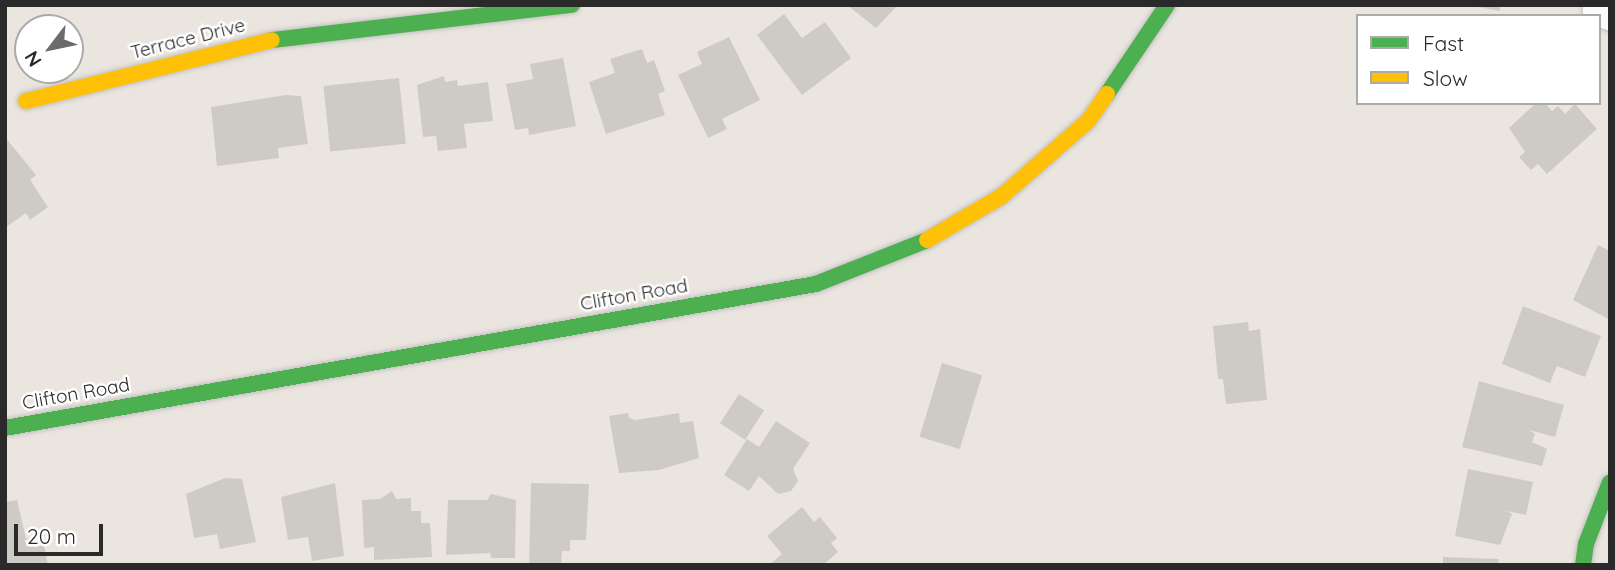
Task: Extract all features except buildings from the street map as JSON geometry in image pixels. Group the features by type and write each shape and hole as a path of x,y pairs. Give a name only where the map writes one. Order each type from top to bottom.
{"street":[{"name":"Terrace Drive","path":"26,101 280,38 572,5"},
{"name":"Clifton Road","path":"5,428 816,284 911,248 1002,196 1088,121 1167,5"},
{"path":"1600,5 1598,10 1610,15"},
{"path":"1583,565 1586,544 1610,482"}],"traffic: fast":[{"path":"272,40 572,5"},
{"path":"1107,94 1167,5"},
{"path":"5,428 816,284 927,240"},
{"path":"1583,565 1586,544 1610,482"}],"traffic: slow":[{"path":"26,101 272,40"},
{"path":"927,240 1002,196 1088,121 1107,94"}]}
